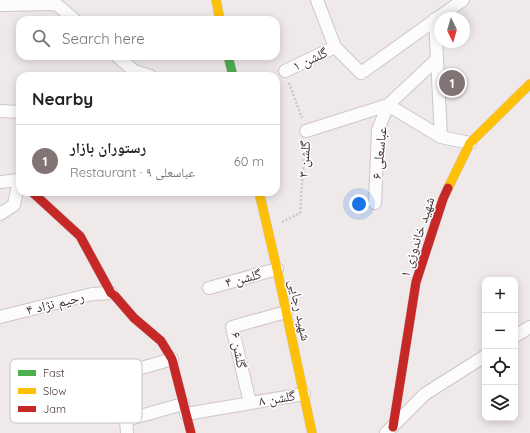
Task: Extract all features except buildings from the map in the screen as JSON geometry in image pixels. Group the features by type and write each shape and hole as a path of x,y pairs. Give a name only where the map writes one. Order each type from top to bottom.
{"street":[{"path":"216,0 219,16"},
{"path":"317,0 335,47 361,73 434,21"},
{"path":"446,12 462,0"},
{"path":"0,5 56,4 70,16"},
{"name":"۱ گلشن","path":"285,71 335,47"},
{"path":"436,48 442,137"},
{"path":"120,60 128,72"},
{"path":"229,60 232,72"},
{"path":"437,60 388,105 442,137 470,142"},
{"name":"۱ شهید خاندوزی","path":"393,431 416,282 443,198 470,142 530,84"},
{"name":"۳ گلشن","path":"306,131 388,105"},
{"name":"۶ عباسعلی","path":"375,203 378,130 388,105"},
{"path":"0,111 16,112"},
{"path":"0,182 16,180"},
{"path":"0,214 14,205 16,195"},
{"path":"36,196 80,236 111,293 116,296 134,318 161,341 172,359 191,433"},
{"name":"شهید رجایی","path":"260,196 278,269 312,433"},
{"name":"۴ گلشن","path":"209,288 278,269"},
{"name":"رحیم نژاد ۴","path":"0,317 92,294 111,293"},
{"name":"۶ گلشن","path":"250,403 232,328 286,312"},
{"path":"518,334 530,327"},
{"path":"393,431 426,394 482,358"},
{"path":"142,368 172,359"},
{"name":"۸ گلشن","path":"142,417 185,409 250,403 304,394"},
{"name":"۸ گلشن","path":"126,423 127,433"}],"path":[{"path":"285,71 306,131"},
{"name":"۳ گلشن","path":"268,230 300,213 306,131"}],"traffic: fast":[{"path":"229,60 232,72"}],"traffic: slow":[{"path":"216,0 219,16"},
{"path":"448,188 470,143 530,84"},
{"path":"260,196 312,433"}],"traffic: jam":[{"path":"393,427 416,282 448,188"},
{"path":"36,196 80,236 111,293 134,318 161,341 172,359 191,433"}],"place":[{"name":"رستوران بازار","path":"452,83"}]}
